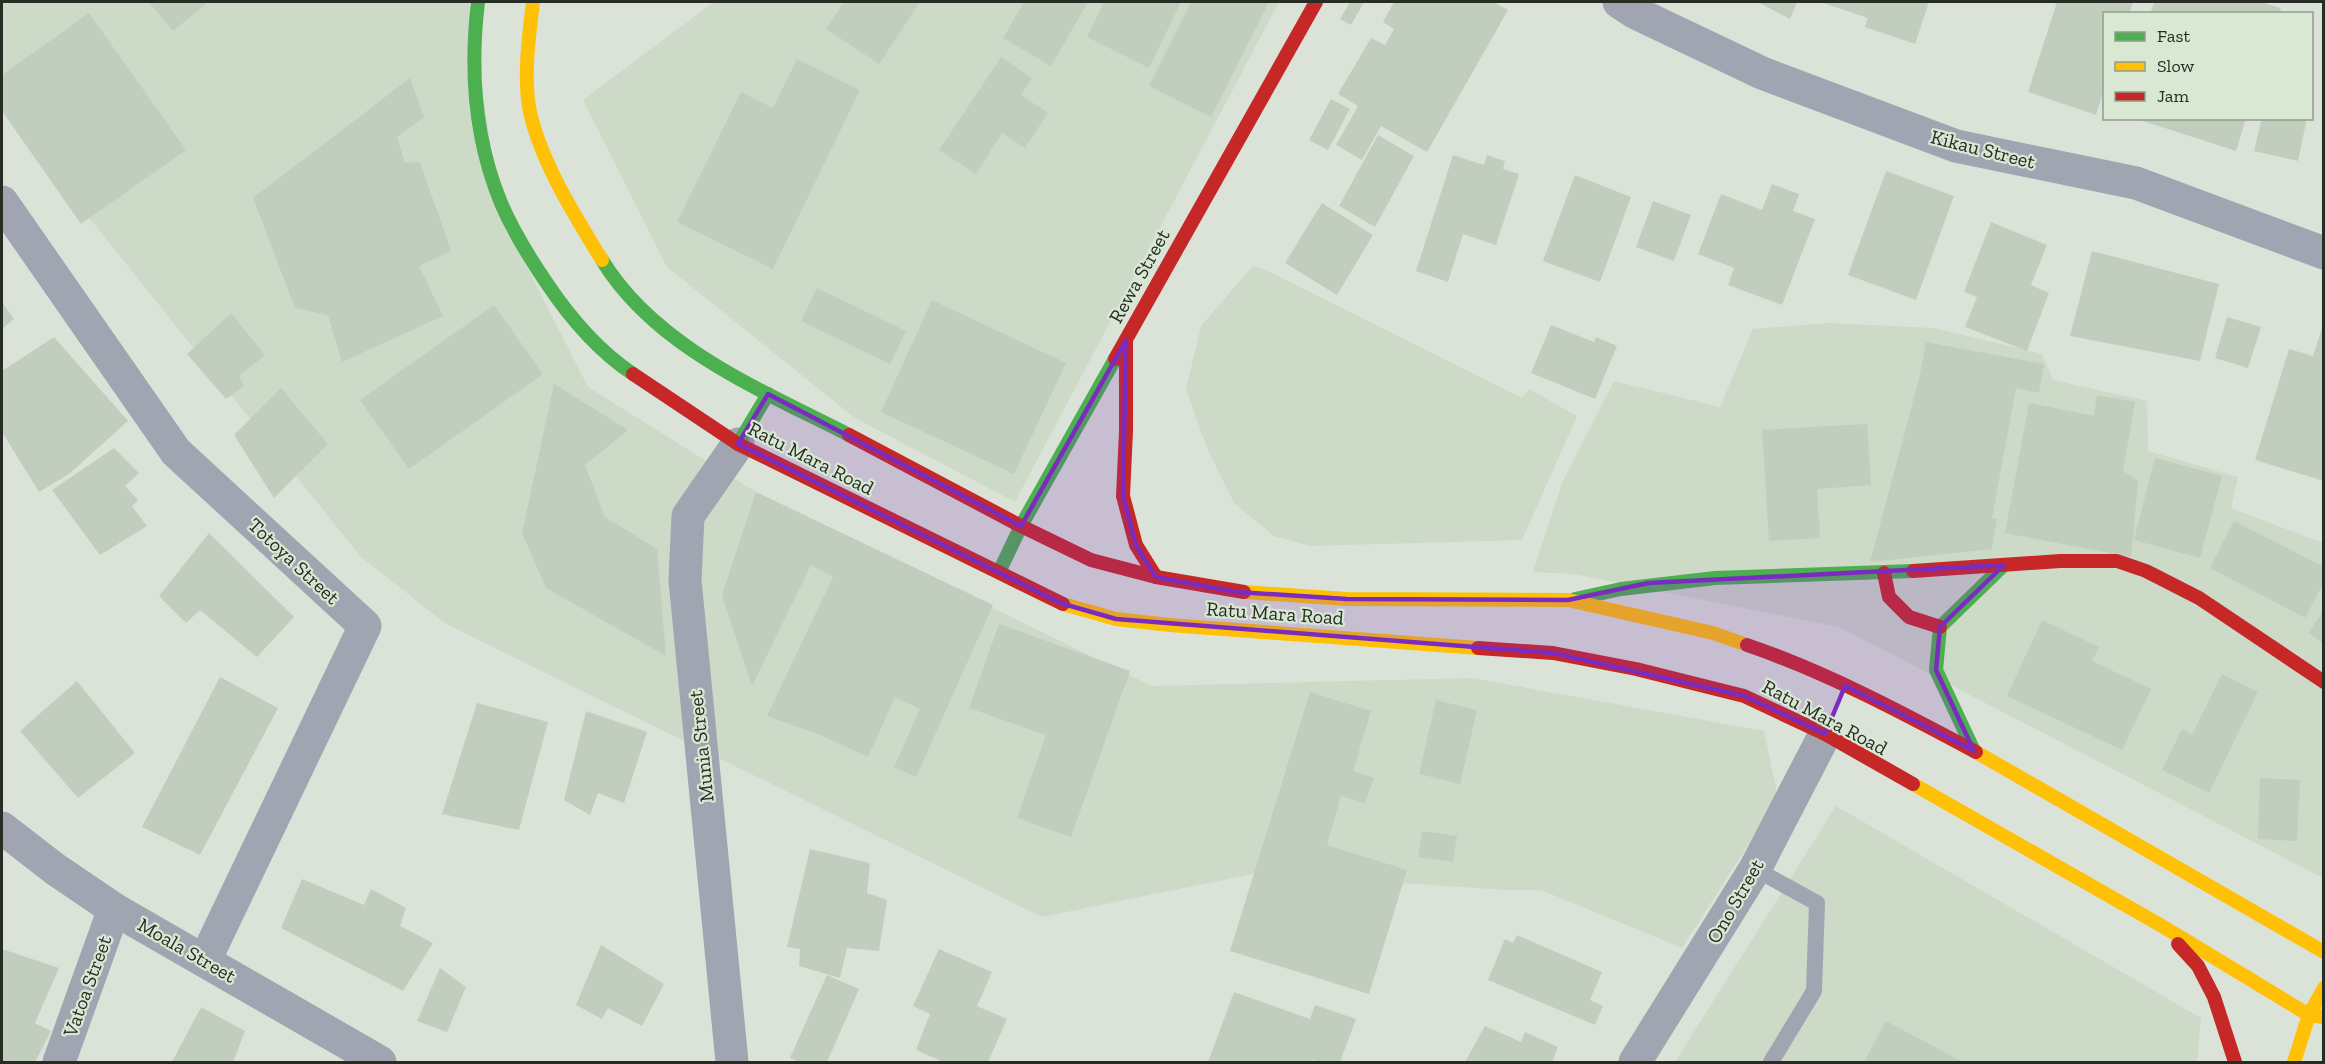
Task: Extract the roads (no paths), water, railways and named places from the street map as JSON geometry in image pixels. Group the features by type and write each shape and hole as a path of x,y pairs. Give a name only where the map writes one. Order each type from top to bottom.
{"main road":[{"name":"Ratu Mara Road","path":"478,2 474,36 475,96 485,151 501,203 526,252 554,294 589,339 623,367 738,444 1060,603 1116,619 1250,632 1553,653 1636,669 1744,696 1827,730 2309,1015"},
{"name":"Ratu Mara Road","path":"533,2 527,51 530,111 548,163 577,220 614,280 653,321 702,356 768,394 1091,560 1237,592 1347,599 1568,600 1713,633 1774,654 1843,691 1974,751 2324,952"},
{"name":"Rewa Street","path":"999,572 1021,526 1316,2"},
{"path":"1126,340 1123,496 1136,545 1156,576"},
{"path":"738,444 768,394"},
{"path":"1568,600 1648,584 1724,577 1884,573 2115,560 2192,592 2241,623 2324,687"},
{"path":"1974,751 1936,670 1940,627 2004,566"},
{"path":"1884,573 1889,597 1909,617 1940,627"},
{"path":"2307,672 2324,682"},
{"path":"2162,926 2198,966 2214,997 2235,1062"},
{"path":"2294,1062 2309,1015 2324,988"},
{"path":"2309,1015 2324,1017"}],"street":[{"name":"Kikau Street","path":"1620,2 1634,12 1762,74 1956,146 2136,183 2324,253"},
{"name":"Totoya Street","path":"2,202 176,452 365,626 205,960"},
{"name":"Munia Street","path":"732,1062 685,580 688,516 738,444"},
{"name":"Ono Street","path":"1635,1062 1755,869 1827,730"},
{"name":"Moala Street","path":"2,828 54,869 114,909 380,1062"},
{"name":"Vatoa Street","path":"59,1062 114,909"}],"lane":[{"path":"1755,869 1817,903 1814,991 1771,1062"}]}
